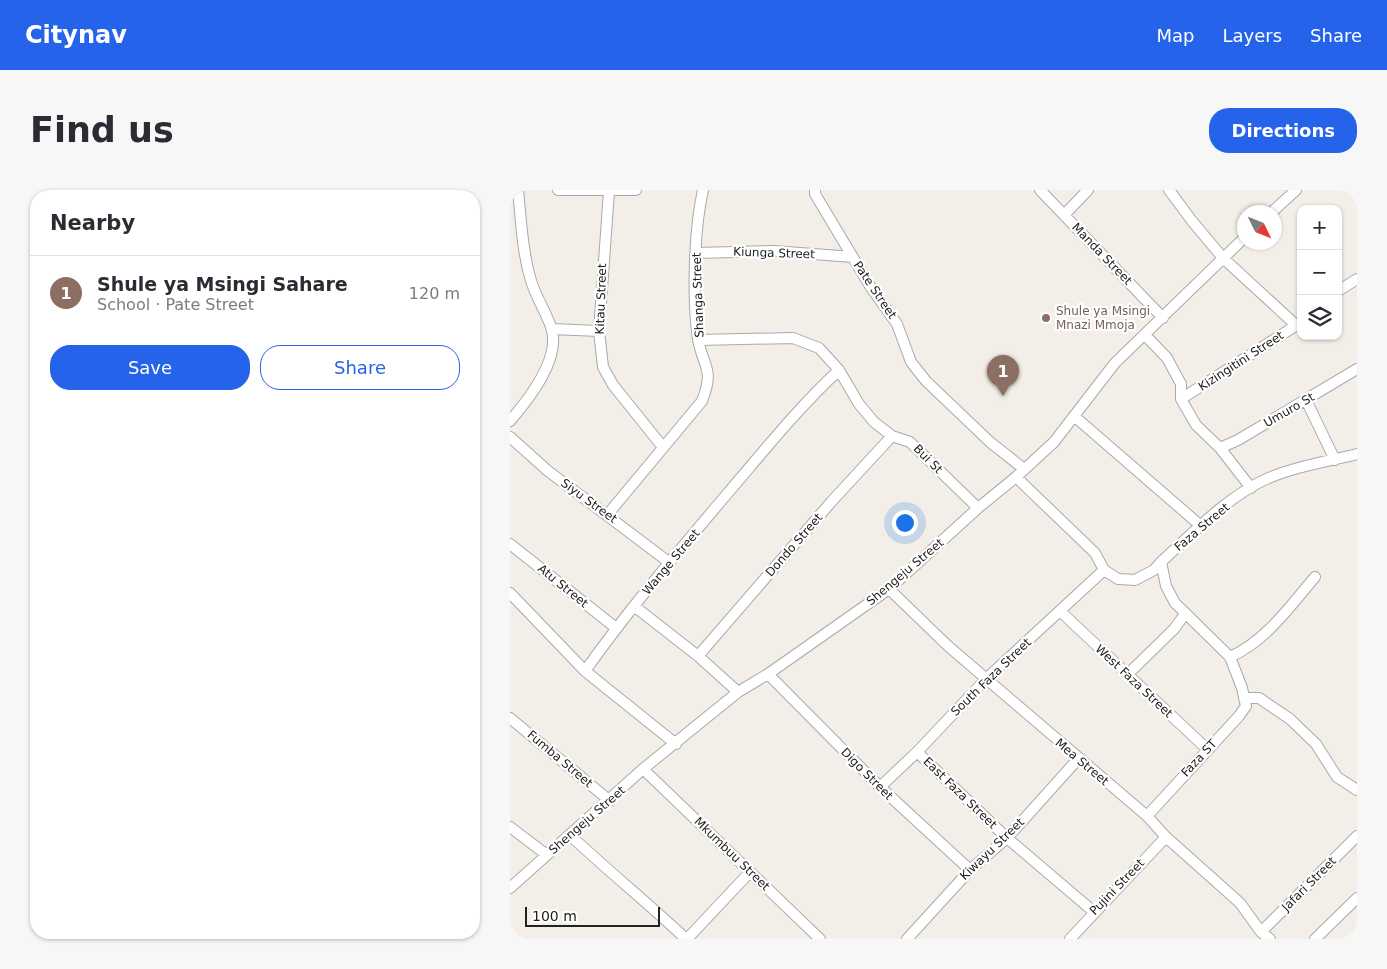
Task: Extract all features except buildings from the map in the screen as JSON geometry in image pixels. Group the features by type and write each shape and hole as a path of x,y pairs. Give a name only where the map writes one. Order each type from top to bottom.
{"street":[{"path":"510,421 531,394 552,356 552,329 530,278 518,190"},
{"path":"558,190 636,190"},
{"name":"Shanga Street","path":"608,514 662,446 702,401 709,384 707,366 698,340 697,215 703,190"},
{"name":"Pate Street","path":"815,190 815,194 853,257 897,324 911,362 926,381 990,442 1095,552 1104,570"},
{"name":"Manda Street","path":"1040,190 1163,318"},
{"path":"1064,215 1088,190"},
{"path":"1169,190 1192,222 1223,258 1297,322"},
{"path":"1280,205 1296,190"},
{"name":"Kitau Street","path":"610,191 599,331 603,367 613,385 662,446"},
{"name":"Shengeju Street","path":"510,888 610,801 643,769 738,692 768,674 889,588 1020,473 1054,442 1115,363 1237,245"},
{"name":"Kiunga Street","path":"696,253 774,251 853,257"},
{"path":"1342,288 1357,279"},
{"name":"Kizingitini Street","path":"1182,399 1297,325"},
{"path":"552,329 599,331"},
{"path":"1145,335 1166,358 1180,384 1182,399 1196,425 1220,448 1251,488"},
{"name":"Bui St","path":"698,340 793,338 819,348 839,370 864,410 874,422 892,436 910,442 978,508"},
{"name":"Umuro St","path":"1220,448 1238,440 1357,369"},
{"name":"Wange Street","path":"585,671 634,606 810,397 839,370"},
{"path":"1306,400 1334,460"},
{"path":"1074,416 1201,526"},
{"name":"Dondo Street","path":"698,656 832,501 892,436"},
{"name":"Siyu Street","path":"510,437 548,471 608,514 670,563"},
{"name":"Faza Street","path":"1104,570 1118,579 1135,580 1154,570 1218,511 1251,488 1283,473 1357,454"},
{"name":"Atu Street","path":"510,544 616,628"},
{"path":"1161,562 1166,586 1175,603 1230,657 1244,698 1259,698 1290,719 1316,744 1337,777 1357,790"},
{"name":"South Faza Street","path":"880,787 917,752 986,678 1104,570"},
{"path":"1230,657 1246,649 1272,626 1315,577"},
{"name":"Mea Street","path":"889,588 948,646 1147,816 1166,837 1240,903 1261,932 1270,939"},
{"path":"510,593 585,671 676,744"},
{"path":"634,606 698,656 738,692"},
{"name":"West Faza Street","path":"1060,611 1208,750"},
{"path":"1128,674 1174,629 1185,614"},
{"name":"Digo Street","path":"768,674 880,787 970,870"},
{"name":"Faza ST","path":"1147,816 1239,716 1246,706 1244,698"},
{"name":"Fumba Street","path":"510,718 610,801"},
{"name":"East Faza Street","path":"917,752 1007,838 1094,912"},
{"name":"Kiwayu Street","path":"907,939 970,870 1007,838 1078,759"},
{"name":"Mkumbuu Street","path":"643,769 820,939"},
{"path":"510,827 547,855"},
{"path":"570,835 595,859 643,898 686,939 750,872"},
{"name":"Jafari Street","path":"1261,932 1357,836"},
{"name":"Pujini Street","path":"1070,939 1166,837"},
{"path":"1315,939 1357,898"}],"place":[{"name":"Shule ya Msingi Mnazi Mmoja","path":"1046,318"},
{"name":"Shule ya Msingi Sahare","path":"1003,396"}]}
